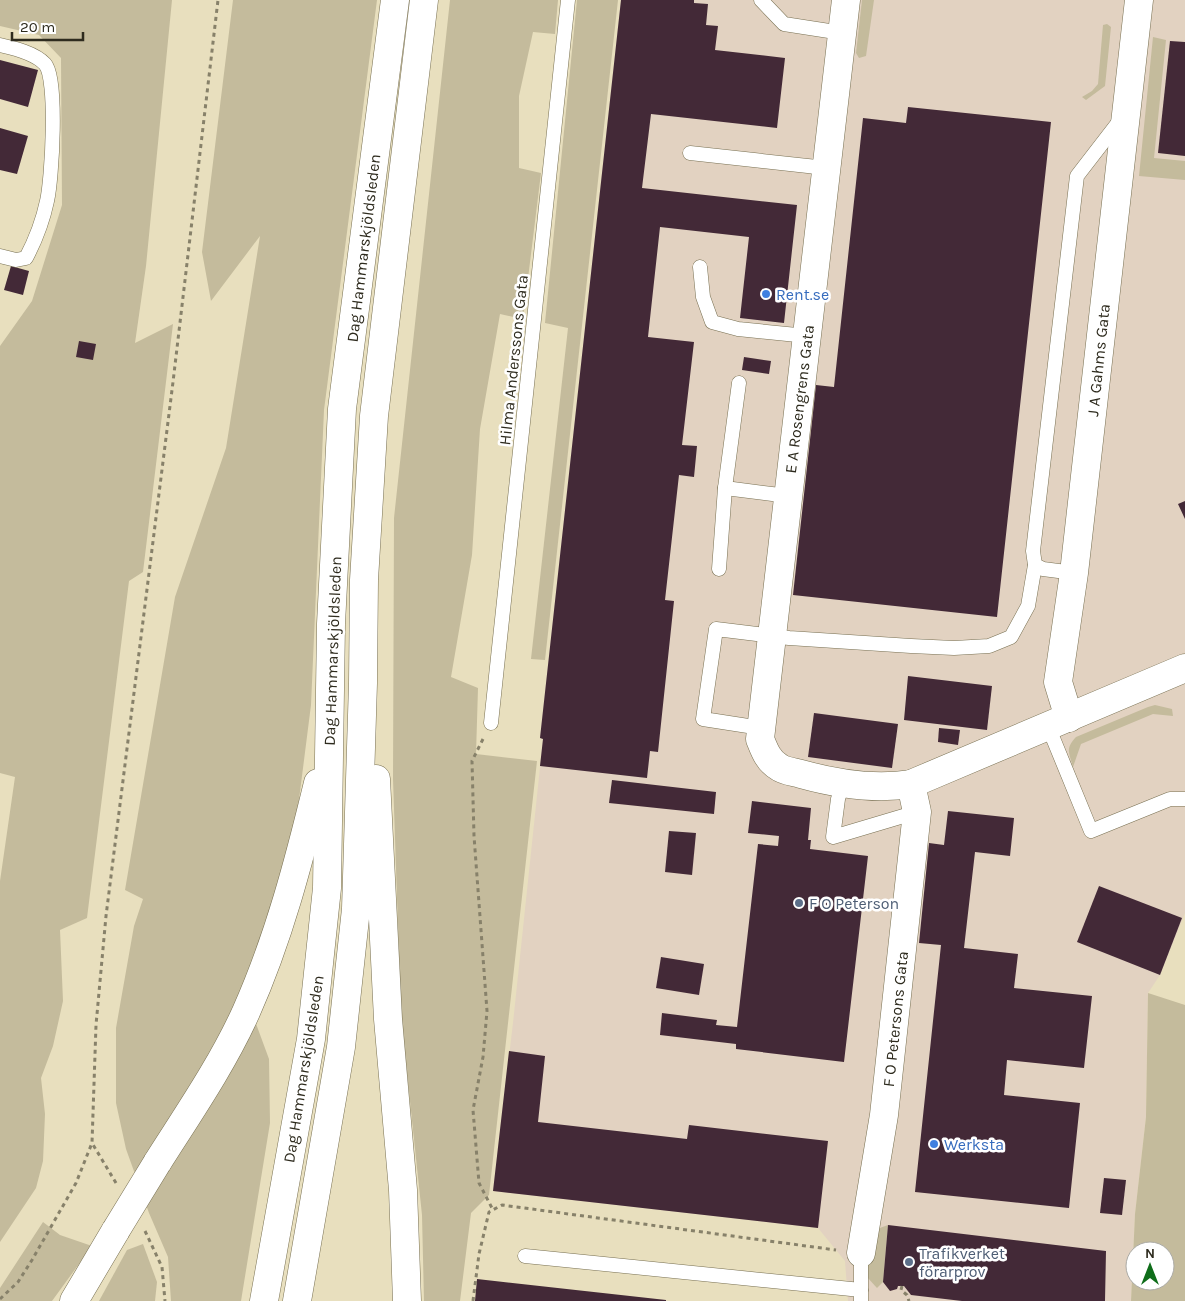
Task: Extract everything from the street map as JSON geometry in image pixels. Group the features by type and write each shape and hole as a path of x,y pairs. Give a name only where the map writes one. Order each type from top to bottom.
{"main road":[{"name":"Dag Hammarskjöldsleden","path":"264,1301 311,1039 327,888 331,624 342,408 395,0"},
{"name":"Dag Hammarskjöldsleden","path":"297,1301 341,1047 355,919 363,683 364,580 374,416 424,0"},
{"name":"E A Rosengrens Gata","path":"760,733 846,0"},
{"name":"J A Gahms Gata","path":"1058,722 1058,682 1074,573 1139,0"},
{"path":"760,733 768,757 779,767 820,779 866,787 890,788 911,784 1185,668"},
{"path":"363,683 374,757 388,1019 404,1190 407,1301"},
{"path":"74,1301 157,1163 221,1062 245,1013 276,936 297,869 329,736"},
{"name":"F O Petersons Gata","path":"861,1253 884,1115 917,812 911,784"}],"lane":[{"name":"Hilma Anderssons Gata","path":"491,723 568,0"},
{"path":"761,0 784,24 842,33"},
{"path":"0,45 32,55 46,65 52,79 52,163 48,201 33,245 26,258 16,260 0,256"},
{"path":"760,733 703,719 716,630 772,636 954,648 988,646 1011,637 1028,606 1035,565 1033,551 1077,176 1126,112"},
{"path":"690,153 826,168"},
{"path":"700,267 703,297 712,322 738,329 807,336"},
{"path":"719,569 725,488 739,383"},
{"path":"725,488 788,496"},
{"path":"1035,565 1043,569 1074,573"},
{"path":"1058,722 1091,831 1170,799 1185,799"},
{"path":"843,783 838,799 833,837 917,812"},
{"path":"525,1256 861,1296 861,1253"}],"path":[{"path":"0,1299 18,1282 32,1260 76,1183 92,1142 96,1025 106,916 173,382 218,0"},
{"path":"491,723 472,761 474,836 487,1011 483,1057 473,1110 479,1183 493,1210"},
{"path":"92,1142 119,1189"},
{"path":"473,1301 479,1254 489,1212 502,1205 861,1253"},
{"path":"142,1224 162,1267 165,1301"},
{"path":"902,1286 901,1290 907,1295 908,1301"}],"shaded area":[{"path":"0,0 172,0 146,266 135,343 173,324 143,572 129,581 87,918 60,930 63,1001 53,1046 41,1078 45,1114 43,1161 36,1188 0,1242 0,881 15,777 0,773 0,346 32,301 62,205 61,58 39,35 0,26"},
{"path":"233,0 377,0 324,410 311,705 295,831 244,991 269,1059 270,1123 241,1301 171,1301 168,1257 149,1213 126,1149 116,1103 116,1028 134,926 143,899 125,890 175,597 226,448 260,236 211,301 202,252"},
{"path":"450,0 558,0 555,34 533,32 519,96 519,168 541,173 523,319 500,314 480,429 472,555 451,677 478,688 476,754 537,761 489,1195 471,1213 460,1301 424,1301 422,1215 401,1016 393,779 394,518"},
{"path":"577,0 618,0 545,660 531,659 568,328 545,323"},
{"path":"621,0 1185,0 1185,913 1160,975 1148,993 1146,1117 1134,1241 1125,1241 1125,1291 1131,1291 1131,1301 848,1301 845,1261 818,1228 493,1191 543,739 540,738"},
{"path":"862,0 874,0 866,56 859,58 856,53"},
{"path":"1107,24 1111,27 1105,86 1086,100 1082,97 1092,91 1098,84 1103,25"},
{"path":"1153,37 1166,40 1154,158 1185,161 1185,180 1139,176"},
{"path":"1155,705 1172,709 1173,716 1153,714 1081,744 1073,767 1069,748 1076,737"},
{"path":"1148,993 1185,1005 1185,1301 1131,1301 1131,1291 1175,1291 1175,1241 1134,1241 1146,1117"},
{"path":"43,1222 60,1235 92,1246 52,1301 0,1301 0,1288"},
{"path":"888,1225 883,1282 877,1288 867,1277 869,1256 877,1229"},
{"path":"143,1244 157,1282 155,1301 99,1301 127,1250"}],"building":[{"path":"621,0 694,0 694,3 708,4 706,25 718,26 715,50 785,58 777,128 651,114 642,188 797,205 784,323 740,318 749,237 660,227 648,337 694,342 682,445 697,446 694,477 679,475 665,600 674,601 658,752 650,751 647,778 540,766 543,739 540,738"},
{"path":"1170,41 1185,42 1185,156 1158,153"},
{"path":"0,60 38,70 28,107 0,99"},
{"path":"908,107 1051,122 997,617 793,595 816,385 834,387 863,118 906,123"},
{"path":"0,128 28,136 17,174 0,170"},
{"path":"11,266 29,271 23,295 4,290"},
{"path":"79,341 96,344 93,360 76,357"},
{"path":"744,357 771,361 769,374 742,370"},
{"path":"1185,501 1185,519 1178,504"},
{"path":"908,676 992,686 987,730 904,720"},
{"path":"814,713 898,724 892,768 808,757"},
{"path":"939,728 960,730 958,745 938,742"},
{"path":"612,780 716,792 714,814 609,803"},
{"path":"752,801 811,808 808,840 811,840 810,849 868,856 844,1062 736,1049 736,1044 660,1035 662,1013 717,1020 716,1025 737,1027 758,844 778,846 779,836 748,833"},
{"path":"948,811 1014,818 1010,856 975,852 964,948 1018,954 1014,988 1092,996 1084,1068 1007,1060 1004,1095 1080,1103 1069,1208 915,1192 941,945 919,943 929,843 944,845"},
{"path":"669,831 696,833 692,875 665,872"},
{"path":"1099,886 1182,918 1160,975 1077,942"},
{"path":"661,957 704,964 699,995 656,988"},
{"path":"509,1051 545,1056 538,1122 687,1139 689,1125 828,1141 818,1228 493,1191"},
{"path":"1104,1178 1126,1180 1122,1215 1100,1213"},
{"path":"888,1225 1106,1251 1105,1301 962,1301 911,1295 904,1286 898,1286 897,1289 890,1291 883,1282"},
{"path":"477,1279 666,1300 666,1301 475,1301"}],"place":[{"name":"Rent.se","path":"766,294"},
{"name":"F O Peterson","path":"799,903"},
{"name":"Werksta","path":"934,1144"},
{"name":"Trafikverket förarprov","path":"909,1262"}]}
